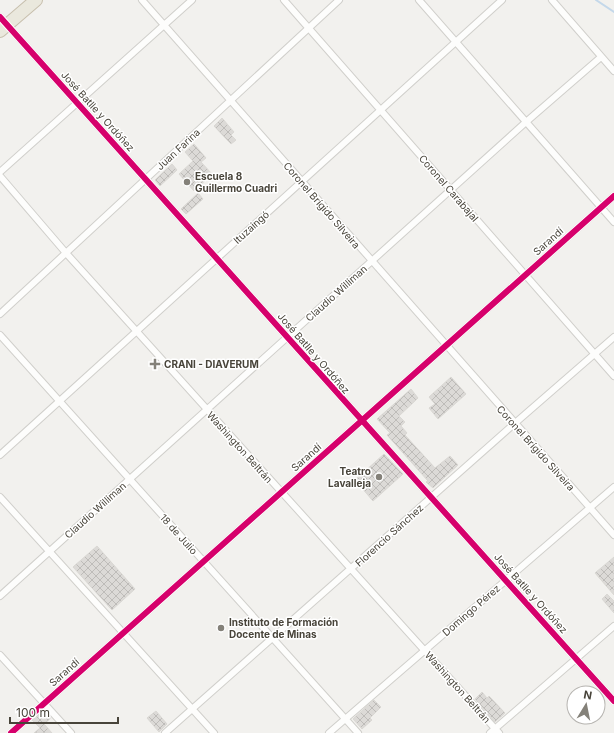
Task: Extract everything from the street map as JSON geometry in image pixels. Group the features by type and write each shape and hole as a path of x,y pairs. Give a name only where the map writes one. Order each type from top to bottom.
{"highway":[{"path":"2,24 36,0"}],"street":[{"name":"Coronel Brígido Silveira","path":"142,0 371,262 614,535"},
{"path":"0,172 192,0"},
{"name":"Coronel Carabajal","path":"284,0 614,376"},
{"name":"Juan Farina","path":"0,314 339,0"},
{"path":"419,0 614,222"},
{"name":"Ituzaingó","path":"0,455 502,0"},
{"path":"552,0 614,70"},
{"name":"José Batlle y Ordóñez","path":"2,24 77,102 361,421 614,701"},
{"name":"Claudio Williman","path":"0,596 450,190 601,56"},
{"name":"Washington Beltrán","path":"0,176 66,253 138,330 350,569 425,650 494,732"},
{"name":"Sarandí","path":"11,733 614,196"},
{"name":"18 de Julio","path":"0,335 358,733"},
{"name":"Florencio Sánchez","path":"165,733 614,337"},
{"name":"Domingo Pérez","path":"329,733 614,487"},
{"path":"0,497 214,733"},
{"path":"494,732 614,626"},
{"path":"0,655 71,733"}],"building":[{"path":"222,118 234,132 231,135 236,140 231,144 214,126"},
{"path":"194,144 206,158 201,162 212,174 194,191 179,174 193,161 185,152"},
{"path":"172,164 177,170 160,186 155,180"},
{"path":"198,193 203,199 186,214 181,209"},
{"path":"451,377 466,394 438,419 429,408 435,404 429,397"},
{"path":"411,389 418,398 399,416 405,422 401,426 407,433 405,435 435,468 450,456 458,465 433,488 426,482 428,481 387,435 390,433 377,419"},
{"name":"Teatro Lavalleja","path":"384,454 403,474 373,501 355,480"},
{"path":"97,546 135,589 112,610 73,567"},
{"path":"614,557 614,595 595,573"},
{"path":"607,594 614,601 614,613 602,599"},
{"path":"482,692 487,698 489,696 505,713 495,722 475,699"},
{"path":"374,700 381,707 370,718 372,720 362,729 353,719"},
{"path":"44,710 51,718 44,724 52,733 34,733 40,728 32,720"},
{"path":"156,711 167,724 159,732 147,718"}],"waterway":[{"path":"596,0 614,12"}],"cycle path":[{"path":"0,17 614,701"},
{"path":"11,733 614,196"}],"place":[{"name":"Escuela 8 Guillermo Cuadri","path":"187,182"},
{"name":"CRANI - DIAVERUM","path":"155,364"},
{"name":"Teatro Lavalleja","path":"379,477"},
{"name":"Instituto de Formación Docente de Minas","path":"221,628"}]}
